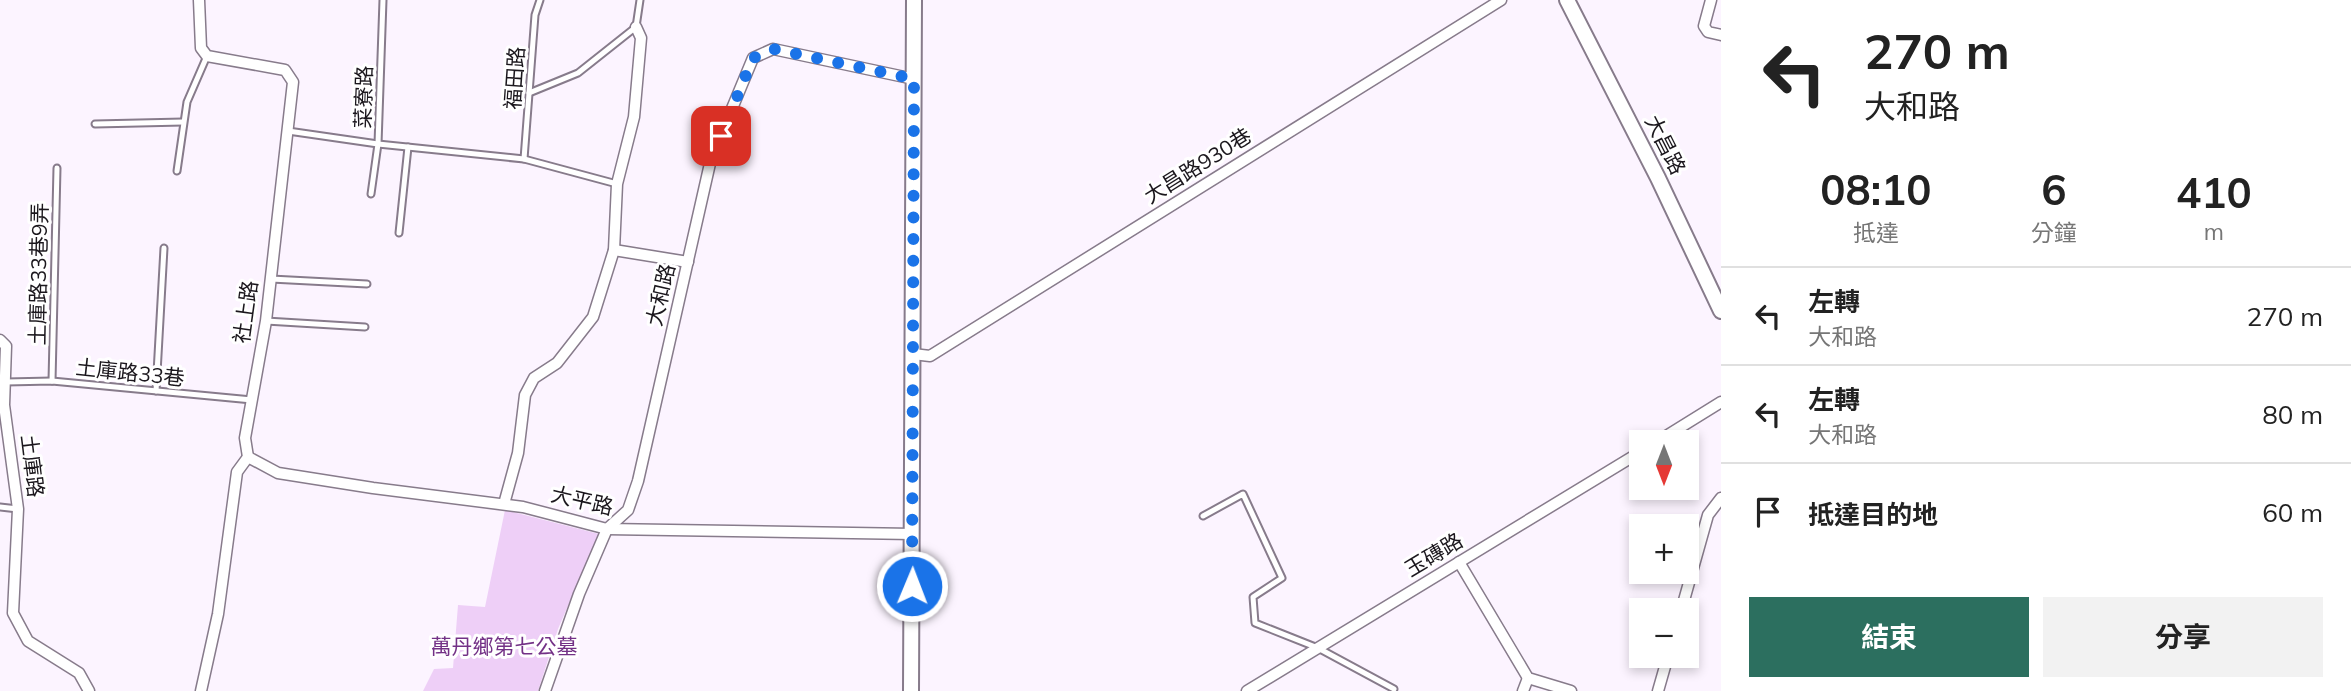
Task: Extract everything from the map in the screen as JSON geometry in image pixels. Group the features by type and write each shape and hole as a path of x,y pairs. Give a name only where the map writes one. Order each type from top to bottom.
{"street":[{"path":"200,0 201,48 207,56"},
{"path":"911,691 914,0"},
{"name":"大昌路930巷","path":"913,354 930,356 1501,0"},
{"name":"大昌路","path":"1567,0 1658,178 1721,311"},
{"path":"1711,0 1704,26 1708,32 1721,35"},
{"path":"504,504 518,453 525,395 534,378 557,363 593,317 614,250 617,184 634,117 641,38 636,27"},
{"name":"大和路","path":"545,691 579,594 607,529 628,510 638,481 711,159 753,58 774,49 914,79"},
{"name":"社上路","path":"201,691 218,614 237,472 248,457 245,438 266,321 293,82 285,70 207,56"},
{"path":"614,250 688,262"},
{"name":"土庫路","path":"0,340 6,345 4,405 18,509 13,613 28,641 79,673 89,691"},
{"path":"1676,430 1721,402"},
{"name":"大平路","path":"248,457 278,473 523,507 607,529 913,534"},
{"name":"玉磚路","path":"1247,691 1629,459"},
{"path":"1685,598 1708,515 1721,498"},
{"path":"1459,562 1528,678 1571,691"},
{"path":"1658,691 1665,668"},
{"path":"1523,691 1528,678"}],"lane":[{"name":"菜寮路","path":"371,194 378,144 383,0"},
{"name":"福田路","path":"524,159 535,15 540,0"},
{"path":"529,93 578,73 636,27 640,0"},
{"path":"177,171 187,102 207,56"},
{"path":"95,124 183,122"},
{"path":"288,131 378,144 524,159 617,184"},
{"path":"399,233 408,147"},
{"name":"土庫路33巷9弄","path":"52,381 57,168"},
{"path":"156,391 164,248"},
{"path":"271,279 367,284"},
{"path":"266,321 365,327"},
{"name":"土庫路33巷","path":"6,382 52,381 251,400"},
{"path":"1203,516 1243,494 1282,578 1253,597 1255,623 1318,648 1394,689"},
{"path":"0,507 18,509"}],"green space":[{"name":"萬丹鄉第七公墓","path":"505,510 599,534 558,629 538,691 423,691 434,669 453,668 458,605 485,607"}],"route":[{"path":"721,136 753,58 774,49 914,79 912,586"}]}
